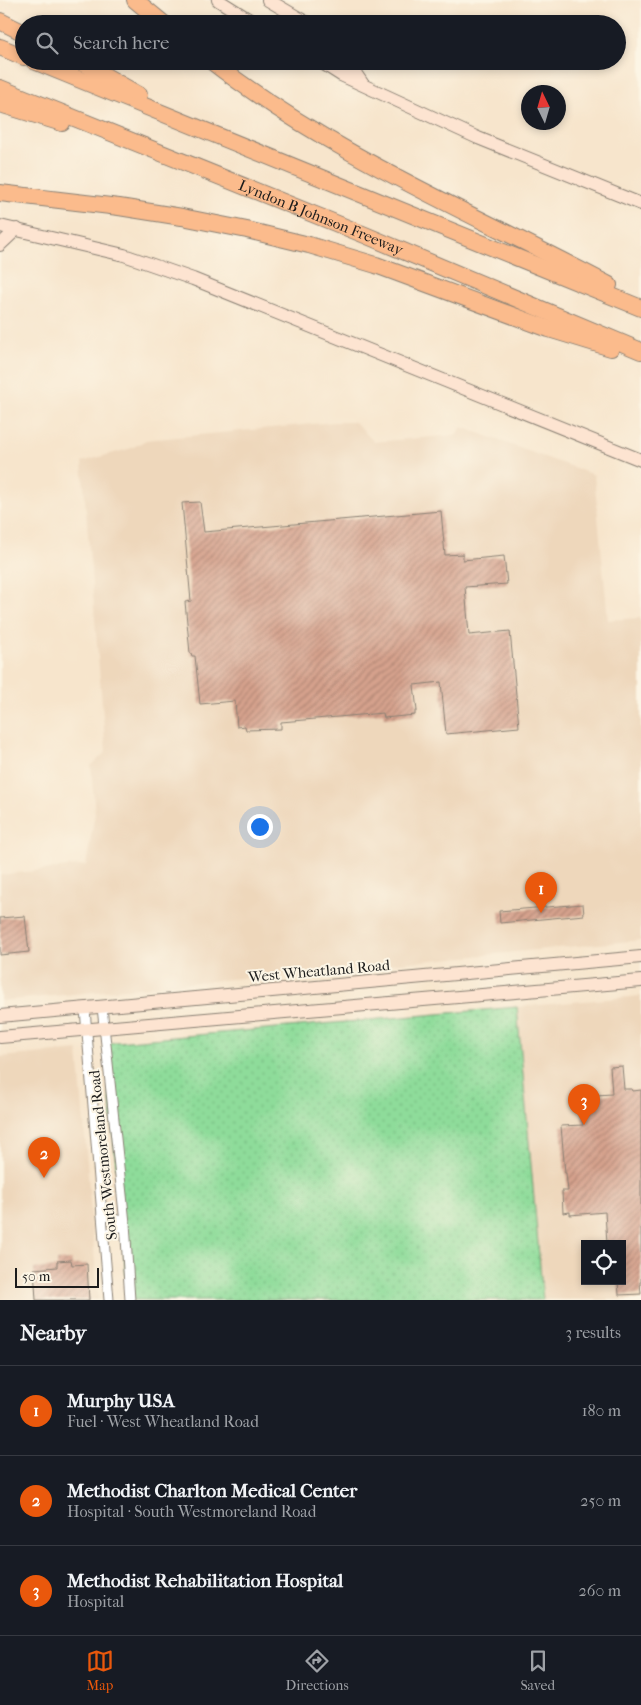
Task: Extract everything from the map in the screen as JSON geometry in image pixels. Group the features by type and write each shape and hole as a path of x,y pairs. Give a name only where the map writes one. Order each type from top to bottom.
{"highway":[{"path":"135,0 153,15"},
{"path":"0,21 15,28"},
{"path":"0,47 15,53"},
{"path":"56,70 641,308"},
{"path":"95,70 193,126"},
{"path":"223,70 270,105 351,153 641,302"},
{"name":"Lyndon B Johnson Freeway","path":"0,88 374,239 641,350"},
{"path":"0,104 180,160"},
{"path":"0,193 119,207 182,217 308,245 376,266 549,329 641,357"}],"main road":[{"path":"218,0 242,15"},
{"path":"268,0 294,15"},
{"path":"334,70 478,138 641,204"},
{"path":"353,70 364,85"},
{"path":"0,226 124,255 193,279 641,460"},
{"path":"0,245 17,229"},
{"name":"West Wheatland Road","path":"0,1016 641,957"},
{"path":"0,1037 641,981"}],"street":[{"name":"South Westmoreland Road","path":"102,1007 130,1300"},
{"name":"South Westmoreland Road","path":"85,1008 109,1300"},
{"path":"102,1214 124,1224"},
{"path":"104,1237 124,1224"}],"shaded area":[{"path":"334,422 355,422 374,442 456,435 462,427 594,475 608,620 641,618 641,940 0,1001 0,875 86,865 95,814 91,766 106,752 82,462 132,448 146,440"},
{"path":"641,996 641,1300 543,1300 517,1007"},
{"path":"78,1050 98,1300 0,1300 0,1057"}],"green space":[{"path":"517,1007 543,1300 128,1300 105,1043"}],"building":[{"path":"200,502 204,532 441,511 445,555 463,554 463,560 504,556 507,584 465,587 469,635 510,631 519,727 446,734 441,682 414,685 417,711 415,711 415,715 384,718 383,713 281,722 281,729 246,730 245,726 237,727 235,701 200,704 195,656 192,656 190,653 185,602 191,601 182,503"},
{"path":"583,904 584,915 500,923 499,911"},
{"path":"25,916 29,952 0,955 0,918"},
{"path":"622,1066 624,1089 641,1090 641,1294 619,1295 618,1285 626,1285 626,1240 607,1240 605,1212 570,1215 570,1212 563,1213 562,1191 568,1191 561,1126 583,1125 581,1096 612,1094 610,1067"},
{"path":"71,1260 72,1265 87,1264 89,1300 36,1300 34,1269 57,1267 57,1261"}],"place":[{"name":"Murphy USA","path":"541,913"},
{"name":"Methodist Rehabilitation Hospital","path":"584,1125"},
{"name":"Methodist Charlton Medical Center","path":"44,1178"}]}
